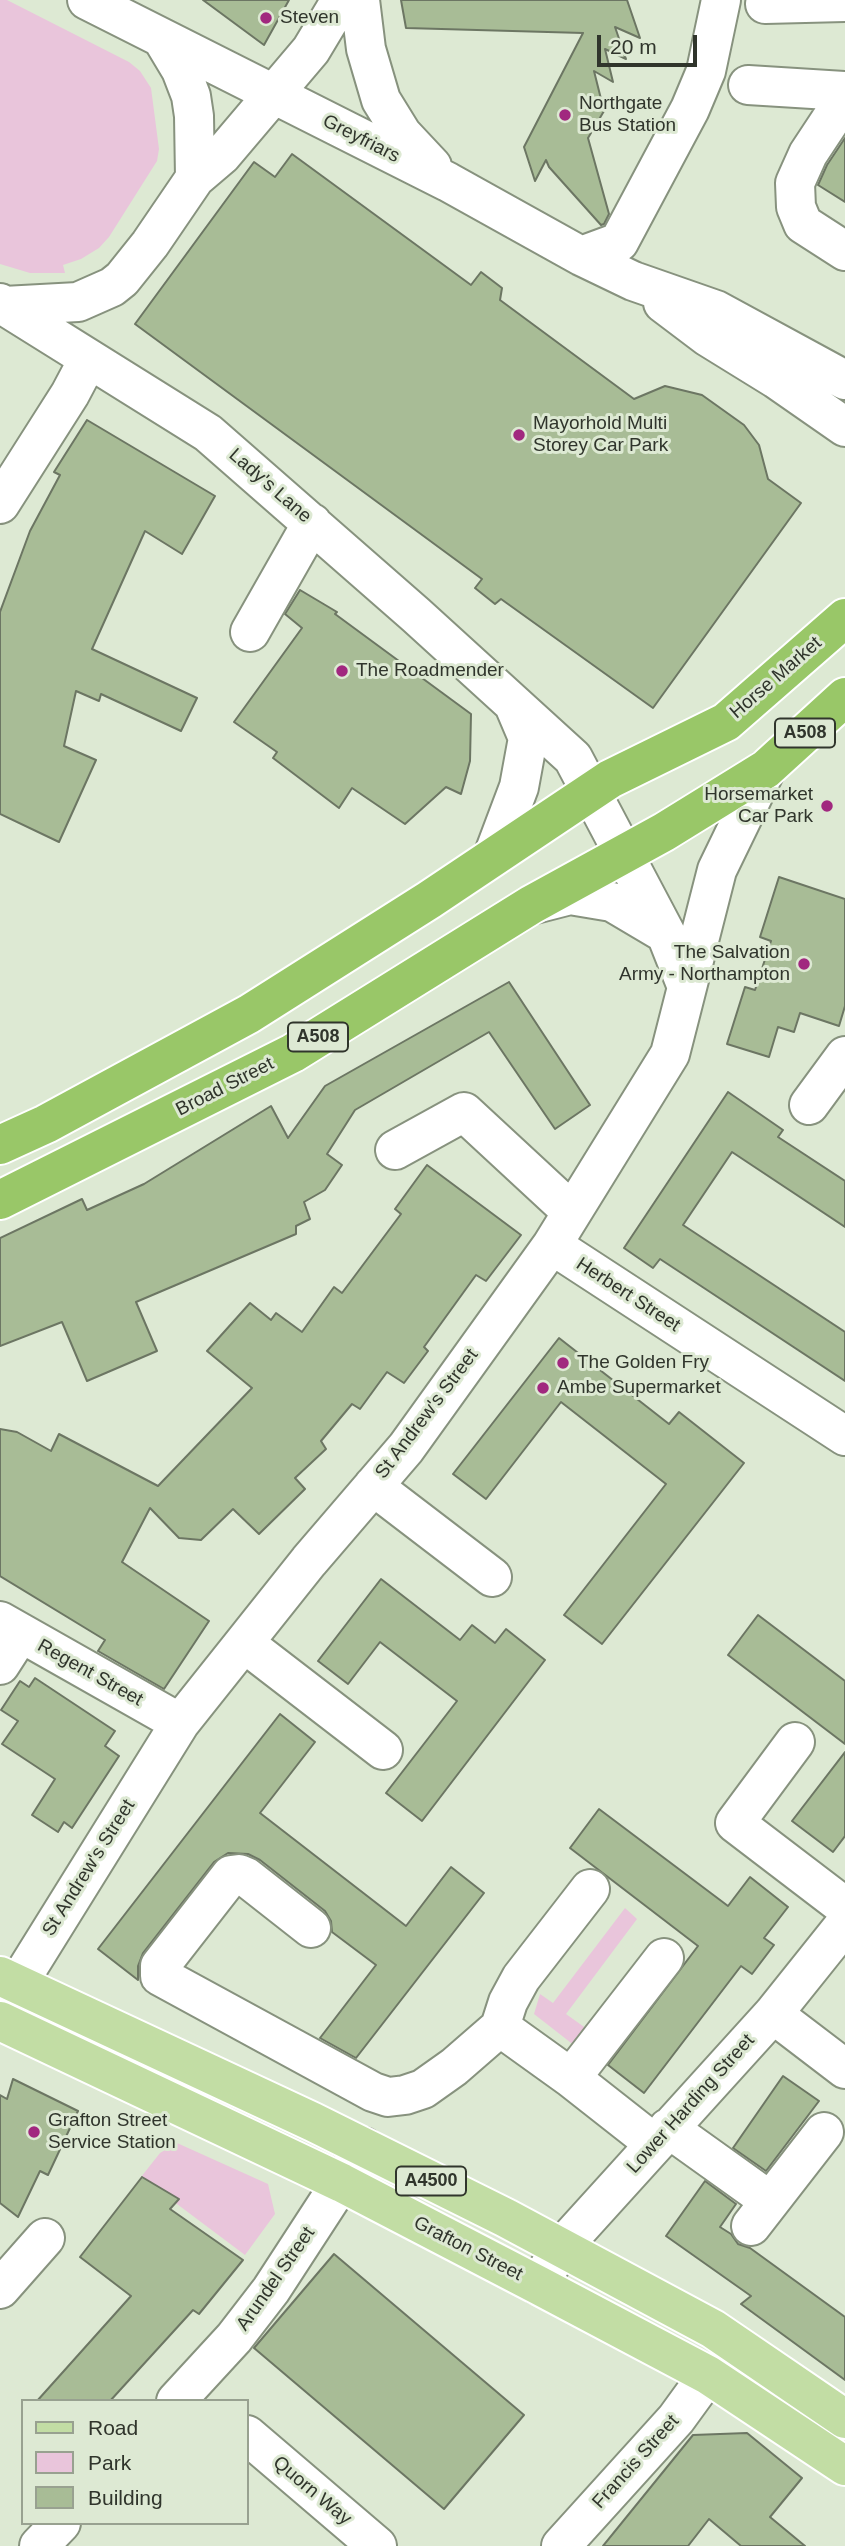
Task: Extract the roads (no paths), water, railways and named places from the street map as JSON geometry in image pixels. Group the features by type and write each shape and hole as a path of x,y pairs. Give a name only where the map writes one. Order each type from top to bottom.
{"highway":[{"name":"Horse Market","path":"593,791 610,779 726,722 845,618"},
{"name":"A508","path":"624,854 766,769 845,697"},
{"name":"A508","path":"0,1145 46,1124 249,1014 593,791"},
{"name":"Broad Street","path":"0,1200 293,1053 531,905 624,854"}],"main road":[{"name":"A4500","path":"6,1991 146,2042 364,2147 713,2329 845,2419"},
{"name":"Grafton Street","path":"0,2021 342,2183 538,2285 708,2375 845,2466"}],"street":[{"name":"Greyfriars","path":"87,0 448,182 582,256 633,281 716,310 845,380"},
{"path":"2,304 78,302 112,287 136,264 195,178 222,155 311,50 341,0"},
{"path":"360,0 366,49 381,100 402,134 448,182"},
{"path":"582,256 619,242 690,109 706,71 721,0"},
{"path":"765,4 845,2"},
{"path":"163,40 181,70 191,96 195,178"},
{"path":"748,85 845,91"},
{"path":"845,98 808,154 795,183 796,206 803,223 845,251"},
{"name":"Greyfriars","path":"633,281 708,337 776,379 845,427"},
{"name":"Lady's Lane","path":"2,304 208,433 573,758 593,791 666,934 687,987"},
{"path":"0,504 70,394 88,360"},
{"path":"250,632 312,523"},
{"name":"Lady's Lane","path":"493,856 519,788 528,738 514,705"},
{"name":"St Andrew's Street","path":"6,1991 180,1723 309,1561 405,1448 552,1245 670,1054 717,870 766,769"},
{"path":"531,905 570,895 612,902 666,934"},
{"path":"809,1105 845,1056"},
{"path":"395,1150 464,1111 572,1212"},
{"name":"Herbert Street","path":"552,1245 845,1436"},
{"path":"373,1486 492,1577"},
{"name":"Regent Street","path":"7,1640 180,1723"},
{"path":"244,1643 383,1751"},
{"path":"795,1742 735,1823 845,1907"},
{"path":"311,1928 246,1877 231,1875 160,1966 160,1976 361,2085 388,2097 405,2095 424,2089 500,2027 508,2001 521,1978 590,1889"},
{"name":"Lower Harding Street","path":"538,2285 561,2248 773,2014 845,1924"},
{"path":"571,2078 664,1958"},
{"path":"773,2014 845,2069"},
{"path":"500,2027 571,2078 661,2136 760,2214 824,2132"},
{"name":"Arundel Street","path":"190,2396 271,2290 364,2147"},
{"path":"0,2289 45,2238"},
{"name":"Francis Street","path":"561,2546 676,2419 708,2375"},
{"name":"Quorn Way","path":"248,2436 377,2546"},
{"path":"39,2546 59,2525"}],"place":[{"name":"Steven","path":"266,18"},
{"name":"Northgate Bus Station","path":"565,115"},
{"name":"Mayorhold Multi Storey Car Park","path":"519,435"},
{"name":"The Roadmender","path":"342,671"},
{"name":"Horsemarket Car Park","path":"827,806"},
{"name":"The Salvation Army - Northampton","path":"804,964"},
{"name":"The Golden Fry","path":"563,1363"},
{"name":"Ambe Supermarket","path":"543,1388"},
{"name":"Grafton Street Service Station","path":"34,2132"}]}
